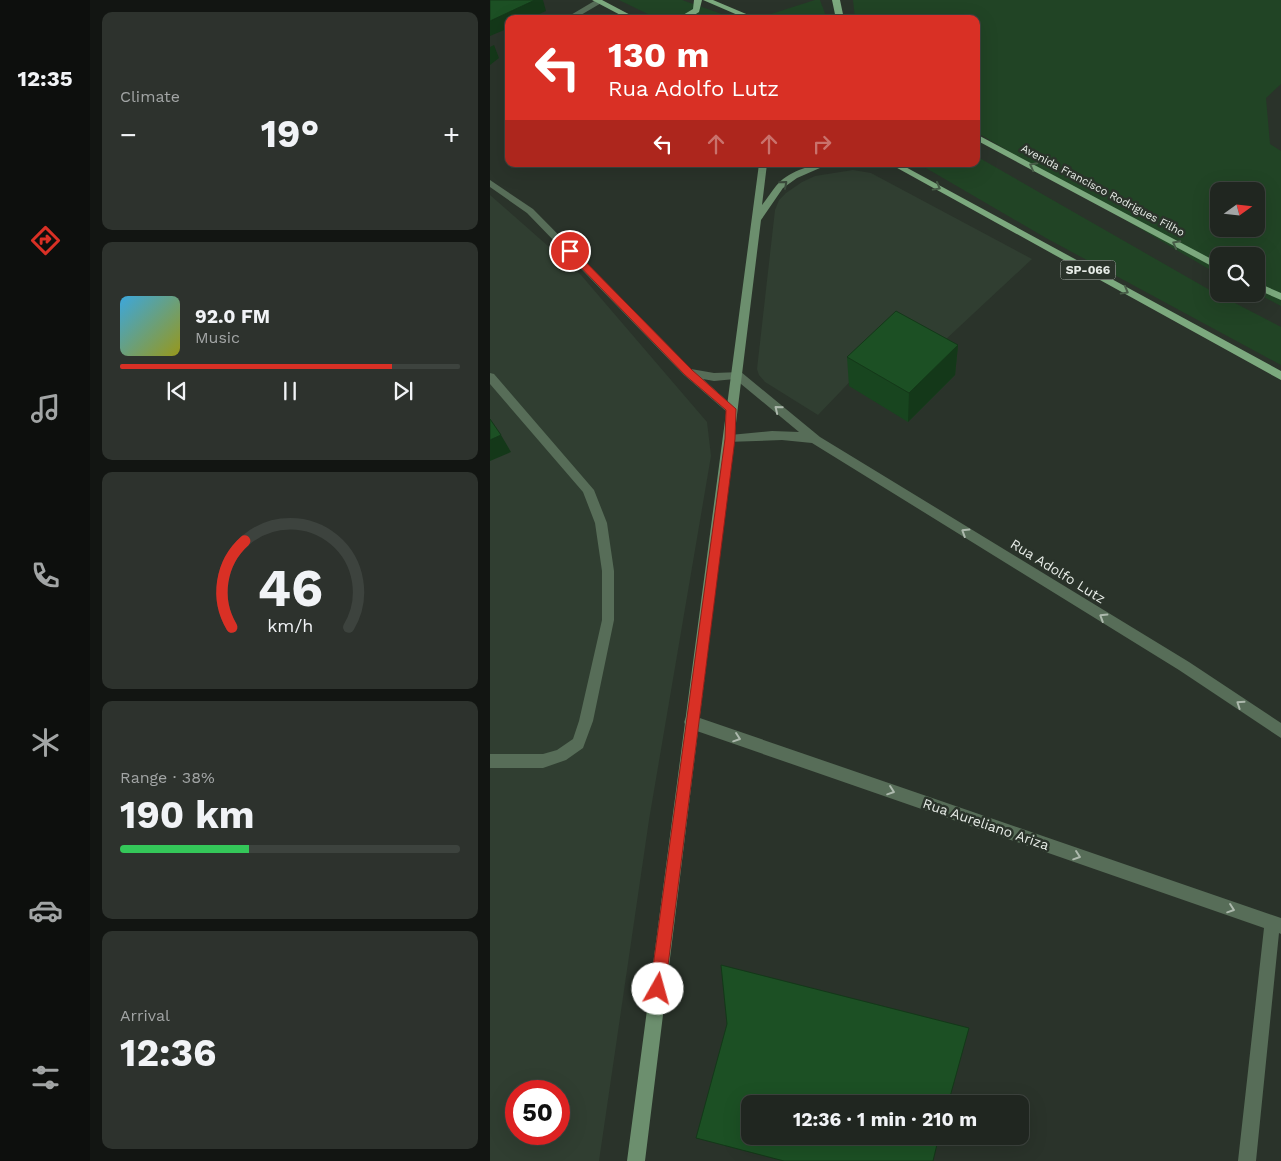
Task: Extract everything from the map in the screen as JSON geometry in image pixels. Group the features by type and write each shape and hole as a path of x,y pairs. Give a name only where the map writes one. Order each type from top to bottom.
{"main road":[{"path":"688,15 696,10 698,0"},
{"path":"707,0 744,15"},
{"path":"836,0 839,15"},
{"path":"598,1 626,15"},
{"name":"Avenida Francisco Rodrigues Filho","path":"980,138 1210,262"},
{"path":"636,1161 691,722 730,439 731,409 764,167"},
{"path":"756,221 780,186 794,176 817,167"},
{"name":"SP-066","path":"899,167 1281,376"},
{"path":"1265,289 1281,297"}],"street":[{"path":"575,15 598,1"},
{"path":"490,183 530,211 688,372 731,409"},
{"path":"688,372 714,376 737,375"},
{"name":"Rua Adolfo Lutz","path":"737,375 816,440 1184,666 1281,731"},
{"path":"490,377 588,490 601,523 608,572 608,620 586,721 578,743 561,755 543,761 490,761"},
{"name":"Rua Adolfo Lutz","path":"730,439 772,434 795,435 816,440"},
{"name":"Rua Aureliano Ariza","path":"691,722 1276,924"},
{"path":"1247,1161 1276,924"}],"shaded area":[{"path":"853,170 871,173 1032,259 944,341 908,321 818,415 765,382 757,369 775,210 779,200 802,182 815,176"},
{"path":"490,195 581,275 707,422 711,456 649,820 599,1161 490,1161"}],"green space":[{"path":"619,0 682,0 725,15 650,15"},
{"path":"820,0 826,15 771,15"},
{"path":"853,0 1281,0 1281,84 1266,98 1270,144 1281,151 1281,306 1265,298 1265,247 1210,247 1210,270 980,134 980,15 855,15"},
{"path":"980,158 1210,290 1210,302 1233,302 1281,327 1281,365 1046,238 924,167 980,167"}],"building":[{"path":"490,0 535,0 490,21"},
{"path":"896,311 958,345 909,393 847,357"},
{"path":"490,419 501,435 490,440"},
{"path":"721,965 969,1028 950,1095 741,1095 741,1145 937,1145 933,1161 784,1161 696,1138 727,1024"}],"route":[{"path":"570,251 688,372 731,409 730,439 691,722 658,989"}]}
